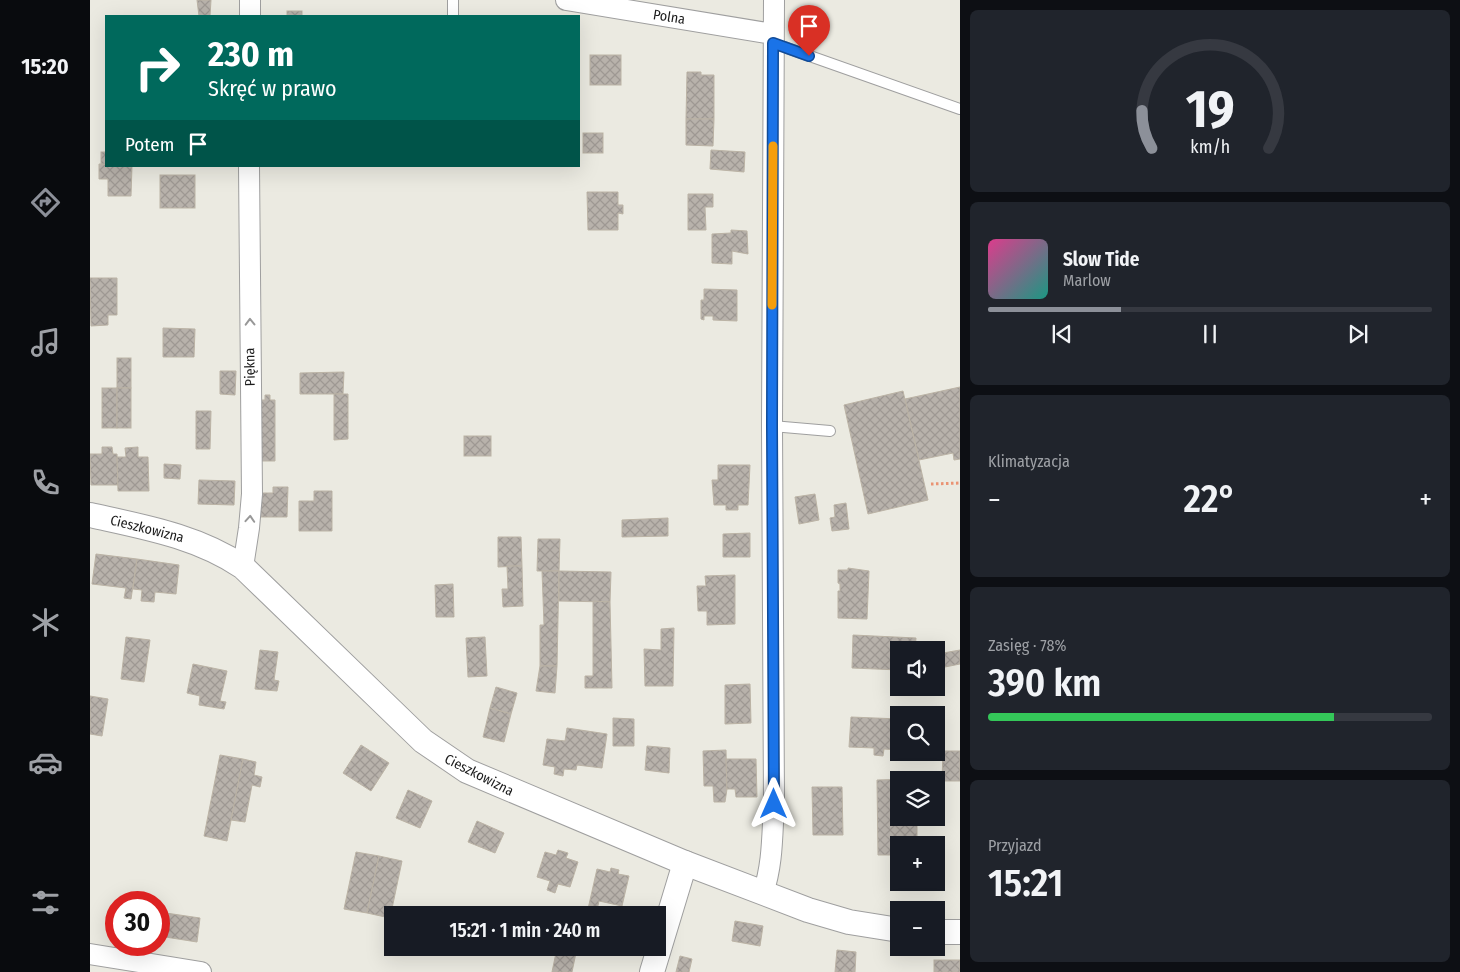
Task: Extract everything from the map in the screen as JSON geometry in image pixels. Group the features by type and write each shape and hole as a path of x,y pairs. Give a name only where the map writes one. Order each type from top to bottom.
{"street":[{"path":"250,0 250,15"},
{"name":"Polna","path":"566,0 773,39"},
{"path":"763,893 769,877 772,856 774,804 772,426 774,0"},
{"name":"Piękna","path":"243,568 252,494 249,167"},
{"name":"Cieszkowizna","path":"90,515 160,530 221,552 243,568 439,755 467,771 501,787 686,863 808,910 849,922 890,929"},
{"path":"652,972 686,863"},
{"path":"945,932 960,932"},
{"path":"90,954 201,972"}],"lane":[{"path":"453,0 453,15"},
{"path":"773,39 960,109"},
{"path":"772,426 830,431"}],"path":[{"path":"931,484 960,483"}],"building":[{"path":"197,0 211,0 210,15 199,15"},
{"path":"287,11 302,11 302,15 287,15"},
{"path":"590,55 621,55 621,85 590,85"},
{"path":"687,72 701,72 701,75 714,75 714,119 686,119"},
{"path":"686,119 714,119 713,146 686,145"},
{"path":"583,133 603,133 603,153 583,153"},
{"path":"711,150 745,152 744,172 710,169"},
{"path":"101,152 105,152 105,164 101,164"},
{"path":"99,164 105,164 105,167 132,167 131,196 108,196 108,179 99,179"},
{"path":"160,175 195,175 195,208 160,208"},
{"path":"587,192 618,192 618,205 623,205 623,214 618,213 618,230 588,230"},
{"path":"688,194 713,194 713,207 705,207 706,230 688,230"},
{"path":"731,230 747,231 748,254 732,251 732,264 712,263 712,234 731,233"},
{"path":"90,278 117,278 117,315 108,315 108,325 91,326"},
{"path":"704,289 737,290 737,321 713,320 713,316 704,316 704,320 701,319 701,300 704,300"},
{"path":"163,328 195,329 194,357 163,357"},
{"path":"117,358 131,358 131,388 117,388"},
{"path":"220,371 236,371 235,395 220,394"},
{"path":"344,372 343,394 300,394 300,373"},
{"path":"960,387 960,459 954,460 953,453 919,460 905,399"},
{"path":"102,388 117,388 117,428 102,428"},
{"path":"117,388 131,388 131,428 117,428"},
{"path":"903,391 928,500 868,514 844,405"},
{"path":"334,394 348,394 348,439 334,440"},
{"path":"265,395 270,395 270,400 275,400 275,461 259,461 259,400 265,400"},
{"path":"196,411 211,411 210,449 196,449"},
{"path":"464,436 491,436 491,456 464,456"},
{"path":"102,447 112,447 113,454 117,454 118,485 91,485 90,454 102,454"},
{"path":"138,447 138,457 148,457 149,491 118,491 117,457 126,457 125,448"},
{"path":"164,464 181,465 180,479 164,478"},
{"path":"718,465 750,465 748,505 738,505 738,510 726,510 726,505 714,505 712,480 718,480"},
{"path":"199,480 235,481 234,505 198,504"},
{"path":"273,487 288,487 287,517 260,517 260,493 273,493"},
{"path":"314,491 332,491 332,531 299,531 299,501 314,501"},
{"path":"815,494 819,520 799,524 795,497"},
{"path":"846,503 849,529 832,531 830,518 835,517 834,505"},
{"path":"668,518 668,536 622,537 622,520"},
{"path":"750,533 750,557 723,557 723,534"},
{"path":"498,537 521,537 522,566 498,567"},
{"path":"538,539 560,539 559,571 537,571"},
{"path":"96,554 137,559 131,599 124,598 126,588 92,584"},
{"path":"137,559 179,565 176,594 155,592 154,602 141,601 142,590 133,589"},
{"path":"507,566 522,566 523,606 503,607 502,589 508,589"},
{"path":"848,568 869,571 867,619 838,618 838,591 840,591 840,584 838,583 838,570 848,570"},
{"path":"542,571 559,571 557,666 540,666 540,625 544,625"},
{"path":"559,571 611,572 610,602 559,601"},
{"path":"735,575 735,624 707,625 707,611 698,611 697,586 706,586 705,576"},
{"path":"453,584 454,617 436,617 435,585"},
{"path":"593,601 610,602 612,688 585,688 585,676 593,676"},
{"path":"674,628 673,686 645,686 644,649 661,650 661,629"},
{"path":"853,635 916,638 916,641 890,641 890,670 852,668"},
{"path":"126,637 150,640 144,682 121,679"},
{"path":"485,637 487,676 468,677 466,638"},
{"path":"260,650 278,652 274,680 279,681 277,691 255,689"},
{"path":"960,650 960,664 945,667 945,653"},
{"path":"193,664 227,671 220,701 226,702 224,709 199,705 200,696 187,693"},
{"path":"540,666 557,666 555,693 536,691"},
{"path":"750,684 751,723 725,724 725,685"},
{"path":"496,687 517,693 511,714 490,708"},
{"path":"90,696 108,699 102,736 90,734"},
{"path":"490,708 511,714 504,742 483,737"},
{"path":"851,717 890,719 890,749 884,749 883,756 874,755 874,748 849,747"},
{"path":"613,718 634,719 634,746 613,746"},
{"path":"567,728 607,734 602,768 577,765 576,770 564,769 563,776 554,774 555,767 543,765 547,739 565,741"},
{"path":"361,745 389,763 371,791 343,773"},
{"path":"647,746 670,748 669,773 645,770"},
{"path":"726,750 727,789 725,802 714,802 713,786 704,786 703,751"},
{"path":"945,751 960,751 960,781 945,781 945,771 942,771"},
{"path":"220,755 243,759 227,841 204,836"},
{"path":"243,759 256,762 254,775 262,777 260,787 252,785 245,822 231,820"},
{"path":"726,759 756,759 757,797 736,797 735,789 727,789"},
{"path":"877,780 890,780 890,826 917,826 917,836 890,836 890,855 878,855"},
{"path":"812,787 842,787 843,835 813,835"},
{"path":"408,790 432,801 420,828 396,818"},
{"path":"477,821 504,833 495,853 468,842"},
{"path":"558,850 568,853 566,858 578,862 570,887 558,884 555,893 547,890 550,881 537,877 545,852 556,855"},
{"path":"356,852 379,856 367,913 344,909"},
{"path":"379,856 402,861 393,906 384,906 384,917 367,913"},
{"path":"611,868 619,870 618,874 629,876 622,906 599,901 598,906 589,906 597,869 610,872"},
{"path":"170,914 200,918 197,942 170,938"},
{"path":"735,921 763,926 760,946 732,941"},
{"path":"837,950 856,952 855,972 835,972"},
{"path":"555,956 575,956 572,972 552,972"},
{"path":"680,956 692,959 689,972 676,972"},
{"path":"934,960 960,960 960,972 934,972"}],"slow traffic":[{"path":"772,305 773,146"}],"route":[{"path":"774,804 772,426 773,43 809,56"}]}
